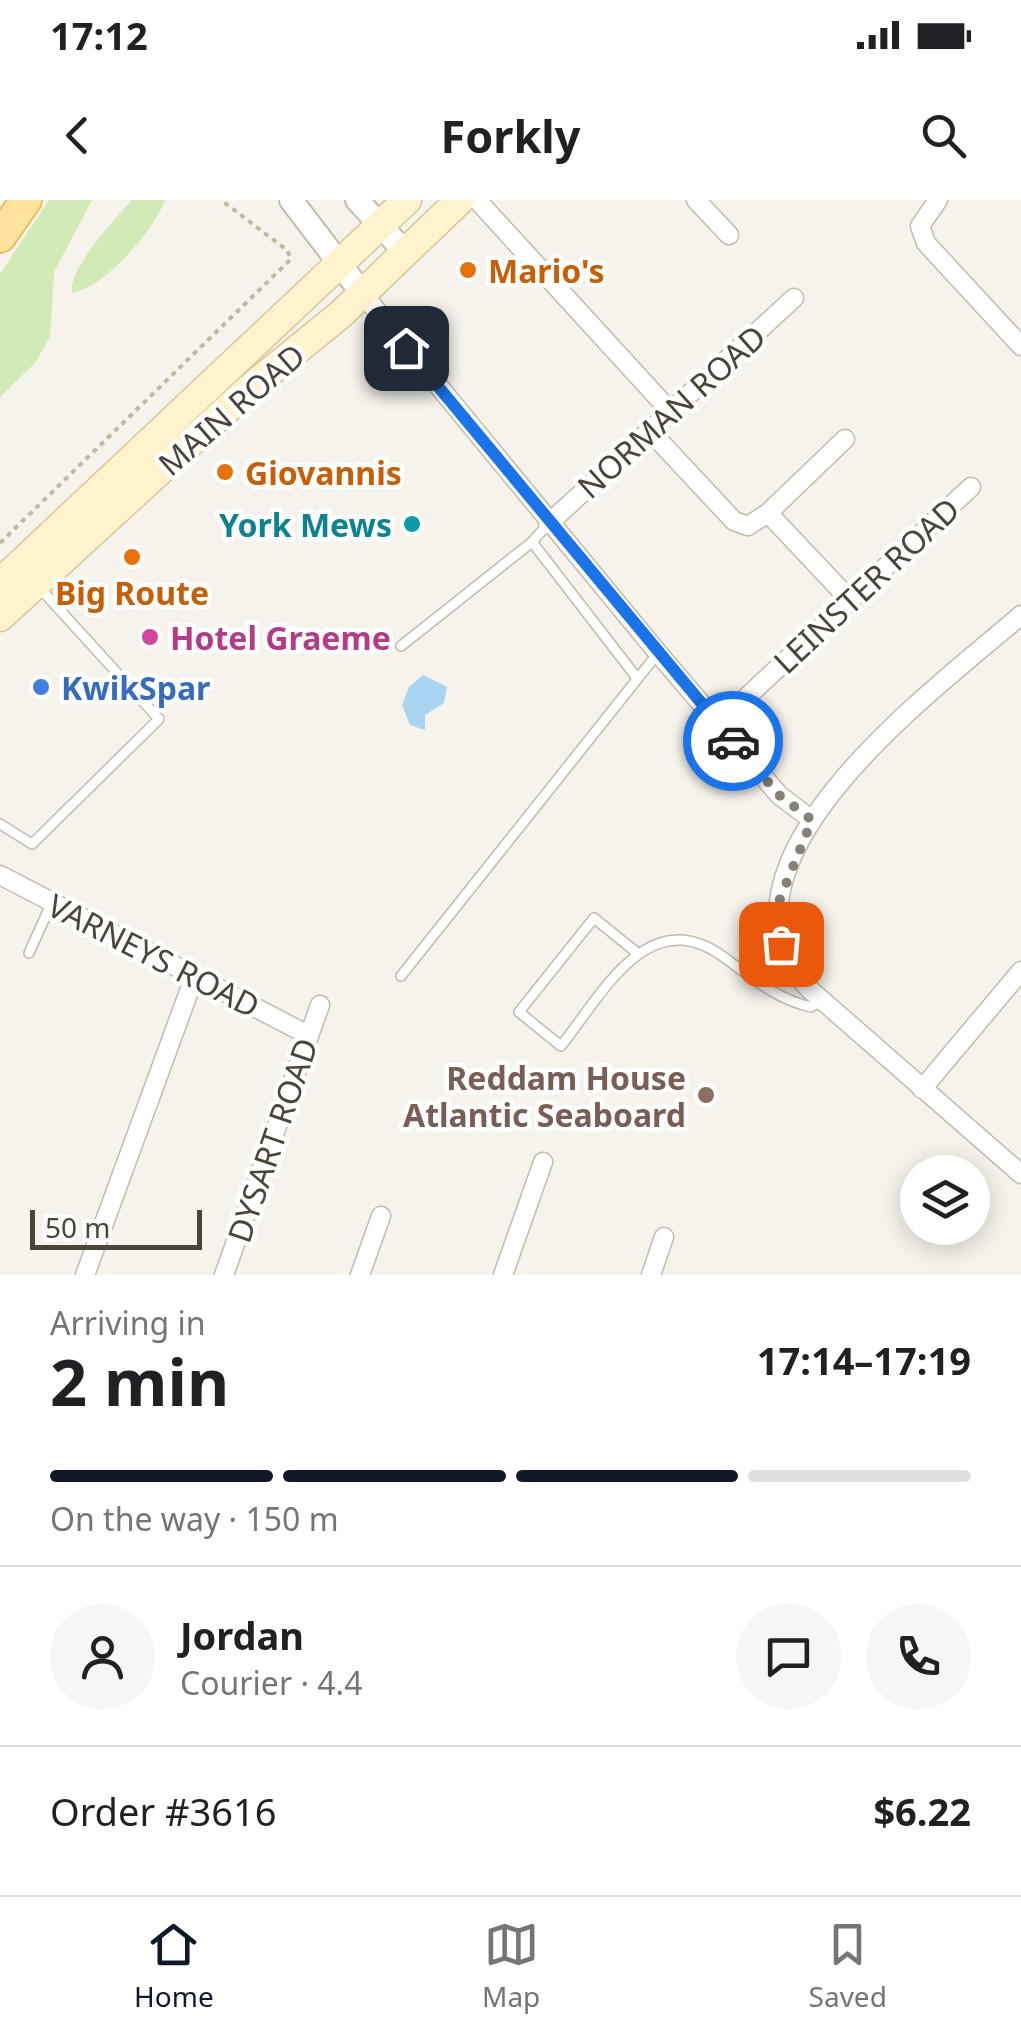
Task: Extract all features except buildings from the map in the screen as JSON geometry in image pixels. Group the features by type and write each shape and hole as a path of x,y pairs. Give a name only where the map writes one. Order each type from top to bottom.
{"main road":[{"path":"0,237 26,200"},
{"name":"MAIN ROAD","path":"0,617 18,578 407,200"},
{"name":"MAIN ROAD","path":"18,578 362,293 460,200"}],"street":[{"path":"291,200 548,524 779,795 812,820"},
{"path":"356,200 405,252"},
{"path":"477,200 670,411"},
{"path":"696,200 729,234"},
{"path":"938,200 920,226 926,243 1021,346"},
{"name":"NORMAN ROAD","path":"548,524 794,298"},
{"path":"650,430 734,521 748,526 845,439"},
{"name":"LEINSTER ROAD","path":"718,724 971,486"},
{"path":"768,512 850,600"},
{"path":"1021,614 873,746 812,820 778,904 781,944 795,971 822,1001 1021,1174"},
{"name":"VARNEYS ROAD","path":"0,875 308,1035"},
{"path":"922,1089 1021,971"},
{"path":"84,1275 195,975"},
{"name":"DYSART ROAD","path":"224,1275 320,1006"},
{"path":"503,1275 543,1162"},
{"path":"360,1275 382,1216"},
{"path":"651,1275 664,1237"}],"lane":[{"path":"401,646 532,542 548,524"},
{"path":"532,542 637,678"},
{"path":"0,824 32,844 159,719 18,578"},
{"path":"400,976 658,653"},
{"path":"28,953 52,902"},
{"path":"636,952 594,918 519,1012 562,1046 636,952 674,940 702,940 774,996 811,1007 822,1001"},
{"path":"746,973 773,976 795,971"}],"path":[{"path":"0,543 291,259 287,250 221,200"}],"green space":[{"path":"49,200 92,200 54,272 50,337 35,363 0,397 0,274"},
{"path":"132,200 165,200 127,256 99,280 72,293 72,283 85,258"}],"water":[{"path":"423,675 447,687 444,703 425,715 425,730 410,725 402,705 409,687"}],"way so far":[{"path":"733,741 779,795 812,820 778,904 781,944"}],"place":[{"name":"Mario's","path":"468,270"},
{"name":"Giovannis","path":"225,472"},
{"name":"York Mews","path":"412,524"},
{"name":"Big Route","path":"132,557"},
{"name":"Hotel Graeme","path":"150,637"},
{"name":"KwikSpar","path":"41,687"},
{"name":"Reddam House Atlantic Seaboard","path":"706,1095"}],"route":[{"path":"406,348 548,524 733,741"}]}
